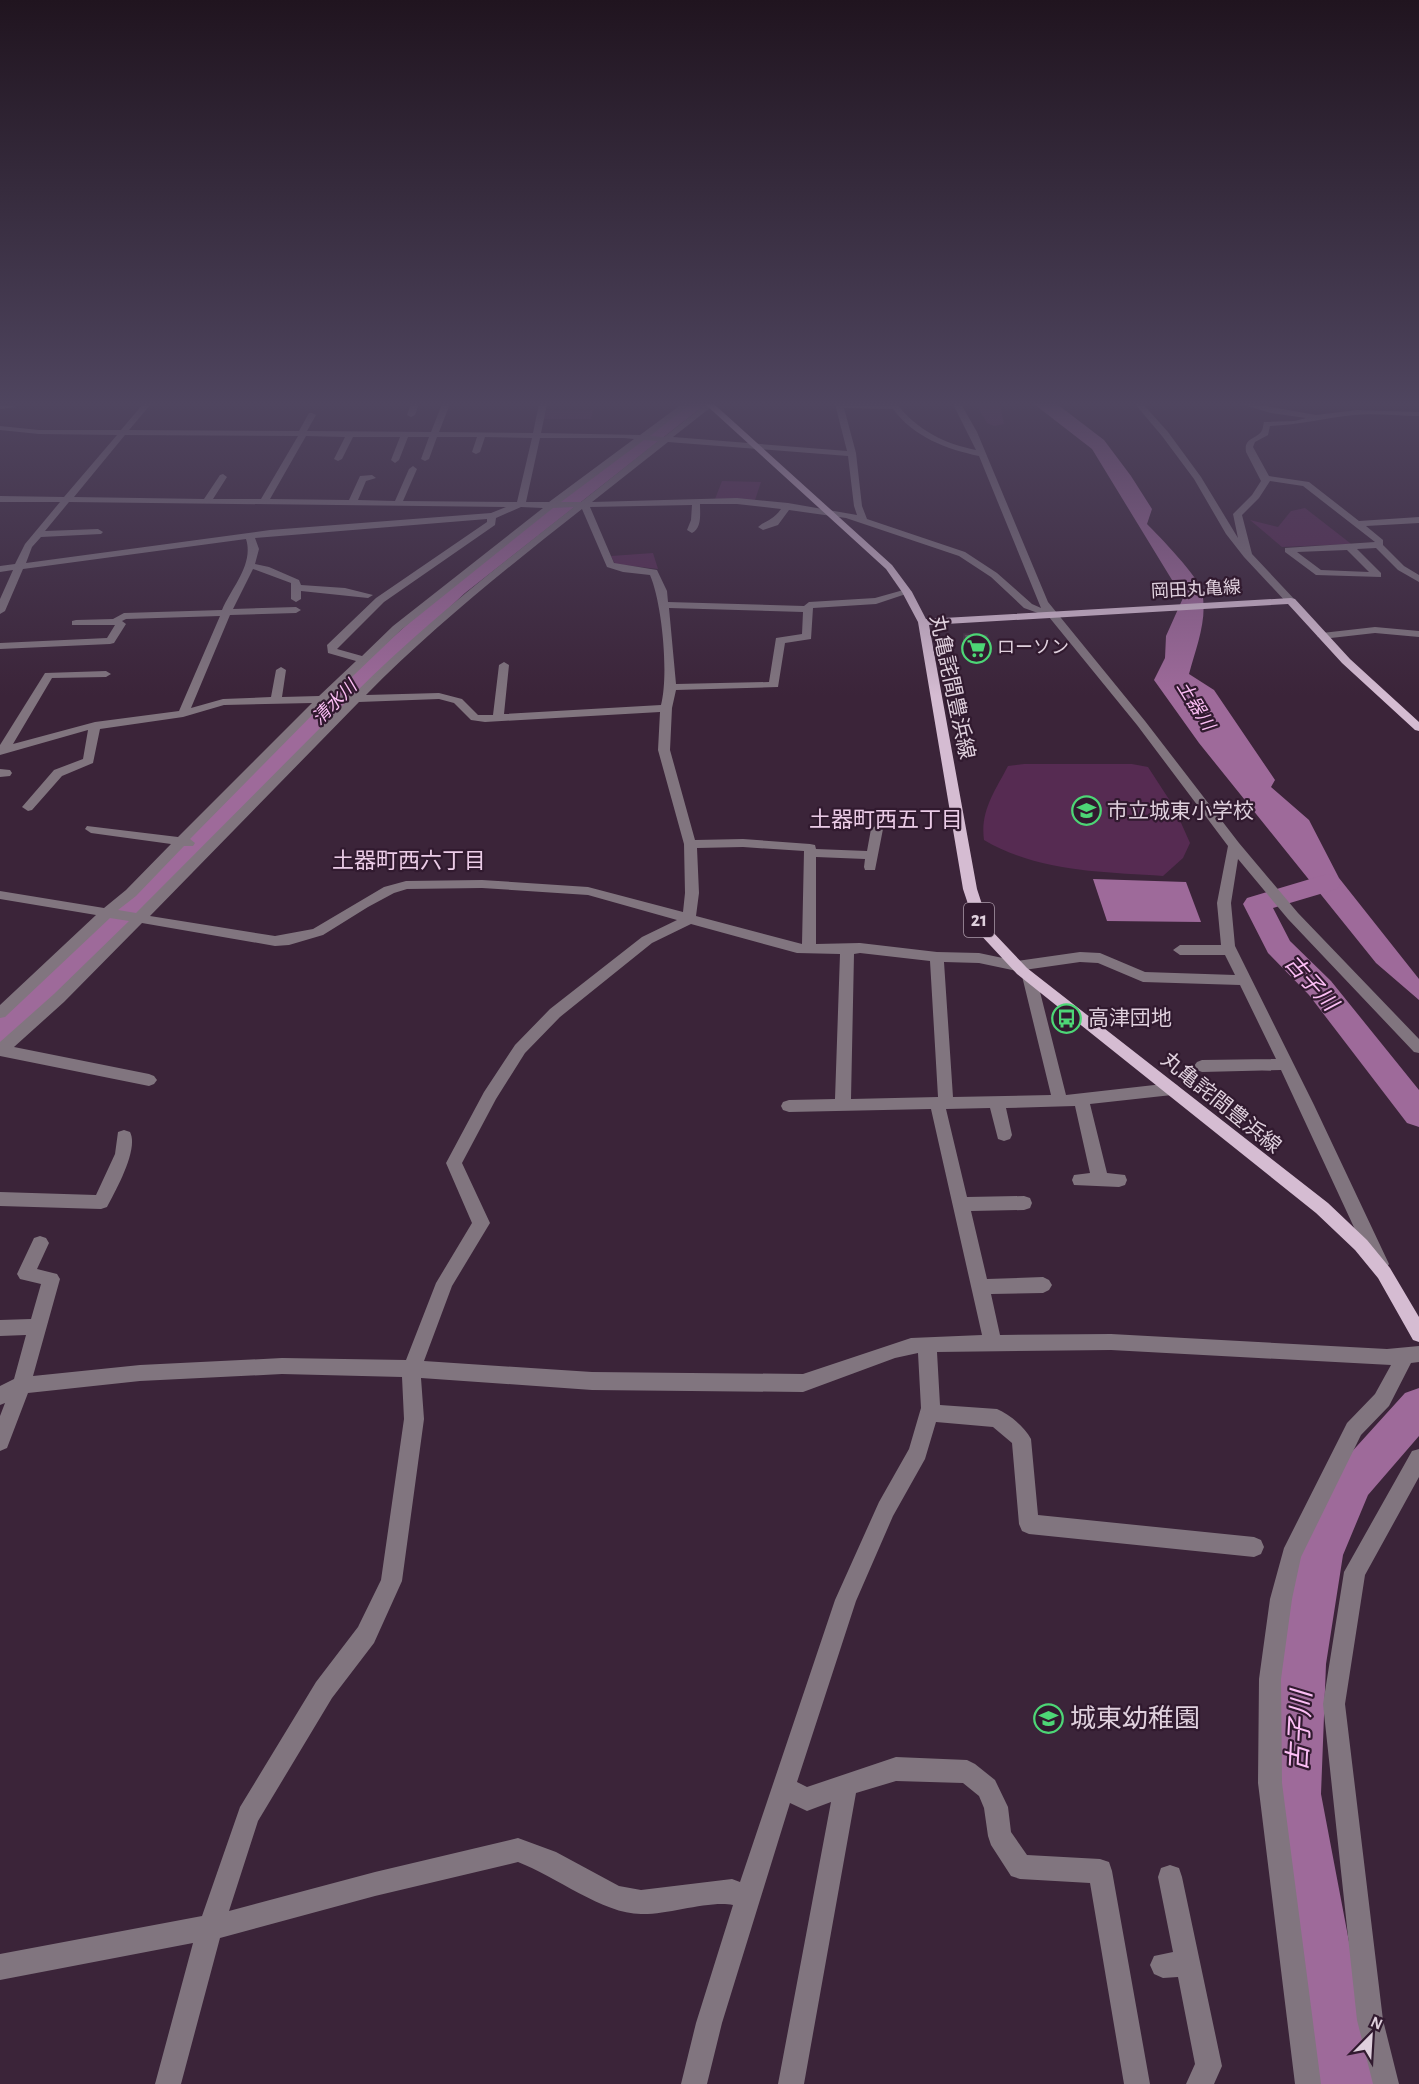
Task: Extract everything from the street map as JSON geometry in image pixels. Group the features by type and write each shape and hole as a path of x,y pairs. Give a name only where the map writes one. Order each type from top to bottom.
{"main road":[{"name":"丸亀詫間豊浜線","path":"817,501 889,567 907,592 923,622 974,906 984,931 1029,976 1322,1208 1361,1245 1384,1273 1419,1334"},
{"name":"岡田丸亀線","path":"923,622 1287,601"},
{"path":"1287,601 1346,661 1419,728"}],"street":[{"path":"0,611 28,546 67,501"},
{"path":"221,501 553,505 731,501"},
{"path":"0,1013 132,893 363,659 423,605 558,501"},
{"path":"1,1050 59,998 403,651 446,613 588,501"},
{"path":"745,501 829,512 863,520 962,554 994,575 1028,606 1052,615"},
{"path":"857,501 863,520"},
{"path":"1001,501 1043,603 1052,615 1141,723 1234,846 1293,916 1419,1048"},
{"path":"1211,501 1229,532 1287,601"},
{"path":"1247,555 1237,514 1251,501"},
{"path":"1328,501 1375,536 1380,543 1378,545 1401,568 1419,579"},
{"path":"692,530 696,520 696,502"},
{"path":"0,569 250,536 491,516 521,504"},
{"path":"584,504 610,565 623,569 654,572 662,591 671,687 666,708 664,750 690,844 692,893 689,919"},
{"path":"774,524 788,506"},
{"path":"363,659 342,655 333,651 331,647 380,600 492,523 491,516"},
{"path":"1358,524 1419,518"},
{"path":"763,528 774,524 788,526"},
{"path":"39,534 98,531"},
{"path":"183,714 226,613 250,566 254,549 250,536"},
{"path":"1350,546 1378,575 1318,573 1288,550 1350,546 1378,545"},
{"path":"250,566 266,569 297,591"},
{"path":"114,622 124,616 226,613 297,591 368,595"},
{"path":"671,687 774,685 780,640 807,637 809,605 876,602 907,592"},
{"path":"662,605 808,609"},
{"path":"0,646 110,641 121,624 114,622 76,624"},
{"path":"1322,636 1375,630 1419,634"},
{"path":"498,718 504,665"},
{"path":"276,700 281,670"},
{"path":"1,751 48,675 106,674"},
{"path":"488,681 502,680"},
{"path":"1,751 80,728 183,714 223,702 440,696 458,701 475,718 666,708"},
{"path":"28,807 58,773 90,761 95,726"},
{"path":"91,829 209,846"},
{"path":"810,853 871,861 877,829"},
{"path":"690,844 743,843 810,848 809,949"},
{"path":"1234,846 1224,903 1230,950 1384,1273"},
{"path":"0,895 275,941 289,940 318,932 389,890 406,885 431,883 541,887 588,891 797,948 847,950 860,948 937,957 979,958 1017,966 1080,957 1100,958 1143,977 1245,980"},
{"path":"168,2084 198,1967 248,1815 324,1690 366,1635 391,1581 414,1419 411,1369 420,1352 429,1320 446,1283 481,1223 459,1179 454,1163 490,1096 520,1049 555,1013 646,940 689,919"},
{"path":"843,1105 847,950"},
{"path":"1180,950 1230,950"},
{"path":"937,957 942,1103 960,1204 993,1343"},
{"path":"1029,976 1060,1101"},
{"path":"1,1050 149,1080"},
{"path":"1202,1066 1286,1064"},
{"path":"789,1106 1060,1101 1172,1089"},
{"path":"1081,1100 1100,1180"},
{"path":"997,1102 1004,1135"},
{"path":"0,1199 101,1202 123,1154 124,1136"},
{"path":"1080,1180 1119,1180"},
{"path":"960,1204 1023,1203"},
{"path":"0,1442 21,1386 51,1279 26,1274 40,1243"},
{"path":"980,1287 1043,1285"},
{"path":"0,1328 38,1327"},
{"path":"0,1396 21,1386 140,1373 282,1366 411,1369 592,1381 803,1383 820,1379 908,1346 927,1344 1111,1342 1387,1357 1412,1355"},
{"path":"694,2084 709,2023 783,1788 846,1600 886,1509 918,1452 930,1413 927,1344"},
{"path":"1308,2084 1270,1783 1270,1679 1281,1599 1291,1555 1354,1430 1382,1400 1412,1355"},
{"path":"930,1413 997,1418 1021,1439 1029,1524 1254,1547"},
{"path":"1386,2084 1370,2020 1334,1704 1355,1572 1419,1458"},
{"path":"783,1788 807,1799 896,1769 967,1772 987,1788 996,1807 1000,1836 1020,1867 1100,1871 1137,2084"},
{"path":"791,2084 846,1784"},
{"path":"0,1967 211,1927 375,1884 518,1850 547,1861 616,1898 641,1902 732,1891 748,1899"},
{"path":"1170,1877 1175,1964 1209,2066 1199,2084"}],"shaded area":[{"path":"1305,508 1351,544 1282,547 1250,520 1278,527 1291,511"},
{"path":"653,553 658,569 615,564 611,556"},
{"path":"1132,764 1148,767 1174,807 1190,843 1183,858 1163,876 1094,871 1026,859 984,840 986,810 998,784 1008,766"}],"water":[{"name":"土器川","path":"1124,501 1147,501 1152,509 1147,524 1187,567 1200,586 1203,602 1202,623 1189,674 1214,690 1275,780 1271,787 1309,820 1339,878 1419,979 1419,1000 1376,963 1199,743 1154,680 1165,658 1166,636 1183,598"},
{"path":"1093,879 1186,882 1201,922 1107,921"}],"building":[{"path":"964,634 987,635 991,648 967,647"}],"waterway":[{"name":"清水川","path":"0,1032 31,1007 131,903 351,687 458,589 572,501"},
{"name":"古子川","path":"1327,883 1257,904 1278,946 1320,988 1419,1114"},
{"name":"古子川","path":"1348,2084 1296,1794 1303,1664 1321,1554 1353,1481 1419,1406"}],"place":[{"name":"ローソン","path":"976,648"},
{"name":"市立城東小学校","path":"1086,811"},
{"name":"高津団地","path":"1067,1018"},
{"name":"城東幼稚園","path":"1049,1719"}],"district":[{"name":"土器町西五丁目","path":"886,820"},
{"name":"土器町西六丁目","path":"409,861"}]}
